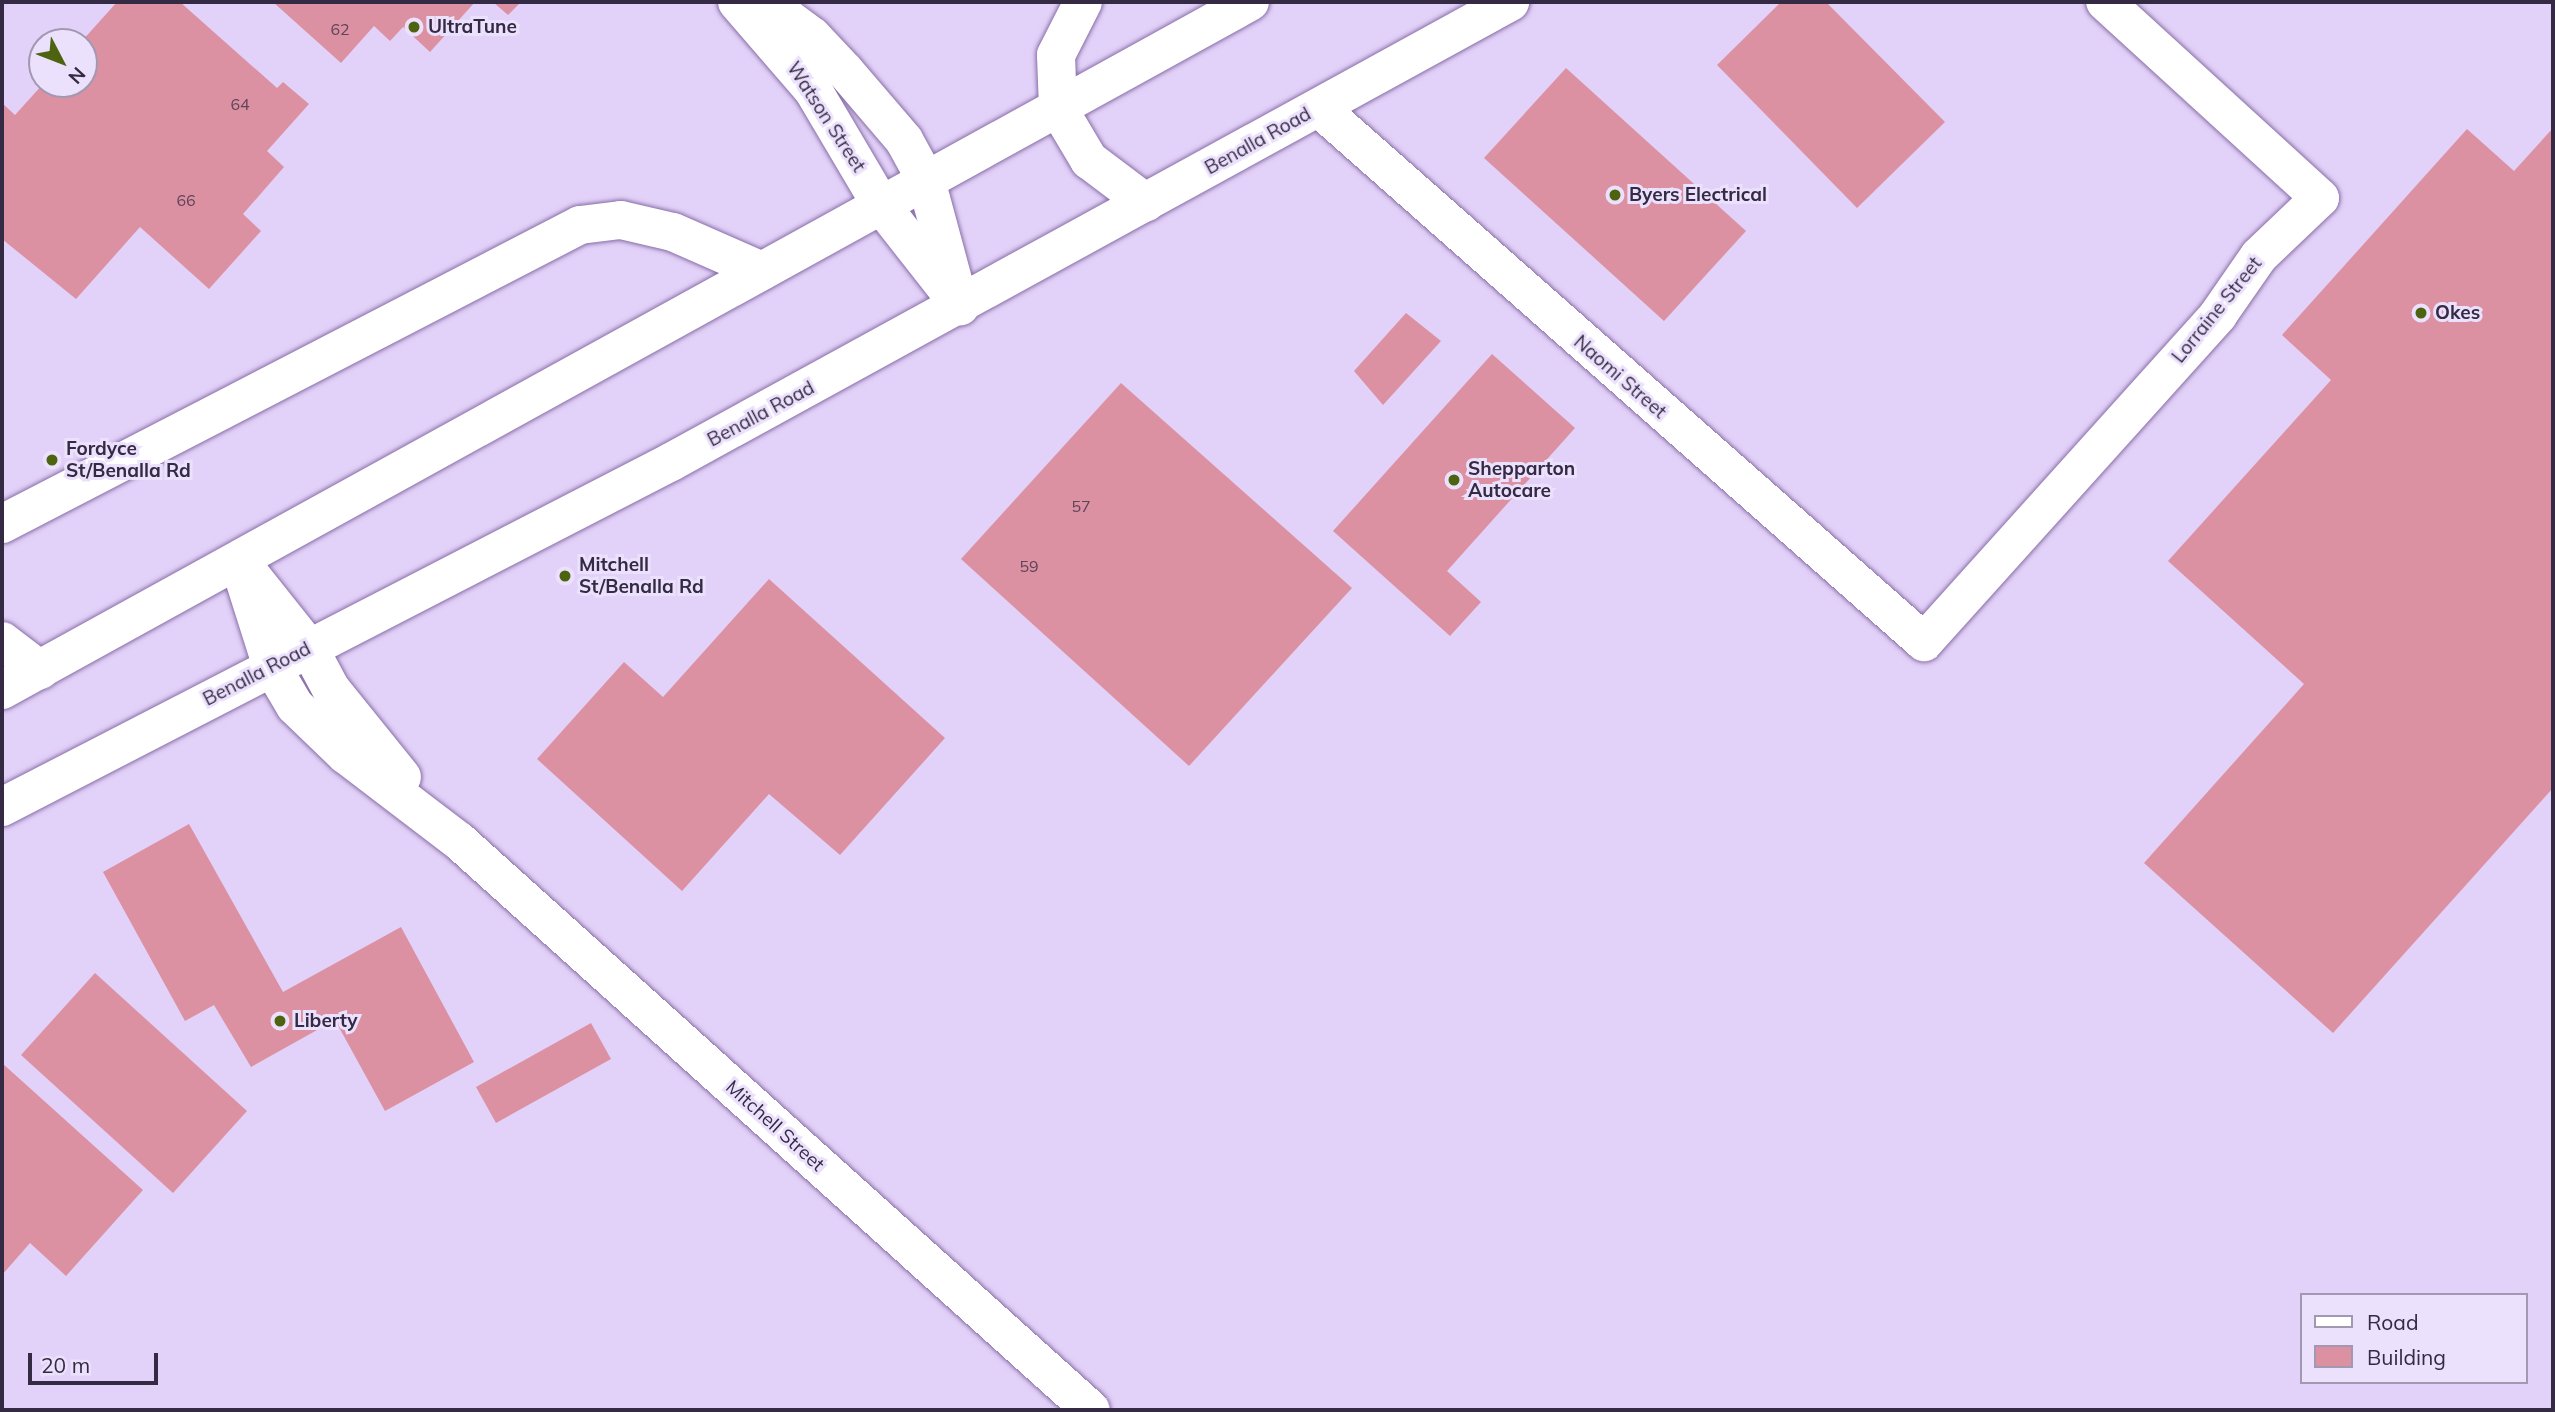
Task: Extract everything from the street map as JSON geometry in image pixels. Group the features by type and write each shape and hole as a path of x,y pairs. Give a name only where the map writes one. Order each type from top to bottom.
{"main road":[{"name":"Watson Street","path":"737,2 813,90 881,205 960,306"},
{"name":"Watson Street","path":"766,2 845,71 904,140 926,180 960,306"},
{"path":"1083,2 1056,55 1058,108 1089,160 1146,203"},
{"path":"2,690 1250,2"},
{"name":"Benalla Road","path":"2,807 960,306 1510,2"},
{"name":"Lorraine Street","path":"1924,642 2218,314 2259,256 2320,198 2105,2"},
{"name":"Naomi Street","path":"1319,108 1924,642"},
{"path":"2,524 580,225 621,220 673,232 762,271"},
{"name":"Mitchell Street","path":"239,560 309,648 362,731 458,842"},
{"name":"Mitchell Street","path":"239,560 272,667 295,706 346,755 458,842 1091,1410"},
{"path":"2,641 40,670"}],"building":[{"path":"117,2 180,2 277,88 283,82 309,104 267,151 284,167 243,214 261,231 209,289 140,227 76,299 2,239 2,103 15,115 30,98 98,98 98,28 94,28"},
{"path":"273,2 475,2 430,52 403,27 390,41 374,26 341,63"},
{"path":"493,2 521,2 508,15"},
{"path":"1781,2 1826,2 1945,122 1857,208 1717,65"},
{"name":"Byers Electrical","path":"1566,68 1746,231 1664,321 1484,158"},
{"path":"2553,128 2553,788 2333,1033 2144,863 2304,684 2168,561 2331,380 2282,335 2467,129 2514,171"},
{"path":"1406,313 1441,341 1383,405 1354,371"},
{"name":"Shepparton Autocare","path":"1492,354 1575,428 1447,571 1481,602 1450,636 1333,531"},
{"path":"1121,383 1352,588 1189,766 961,559"},
{"path":"769,579 945,738 840,855 769,794 682,891 537,759 624,662 663,697"},
{"path":"189,824 283,992 401,927 474,1062 385,1111 335,1020 251,1067 214,1005 185,1021 103,872"},
{"path":"95,973 247,1111 173,1193 21,1055"},
{"path":"591,1023 611,1059 496,1123 476,1087"},
{"path":"2,1063 143,1190 66,1276 30,1243 2,1275"}],"place":[{"name":"UltraTune","path":"414,27"},
{"name":"Byers Electrical","path":"1615,195"},
{"name":"Okes","path":"2421,313"},
{"name":"Fordyce St/Benalla Rd","path":"52,460"},
{"name":"Shepparton Autocare","path":"1454,480"},
{"name":"Mitchell St/Benalla Rd","path":"565,576"},
{"name":"Liberty","path":"280,1021"}]}
